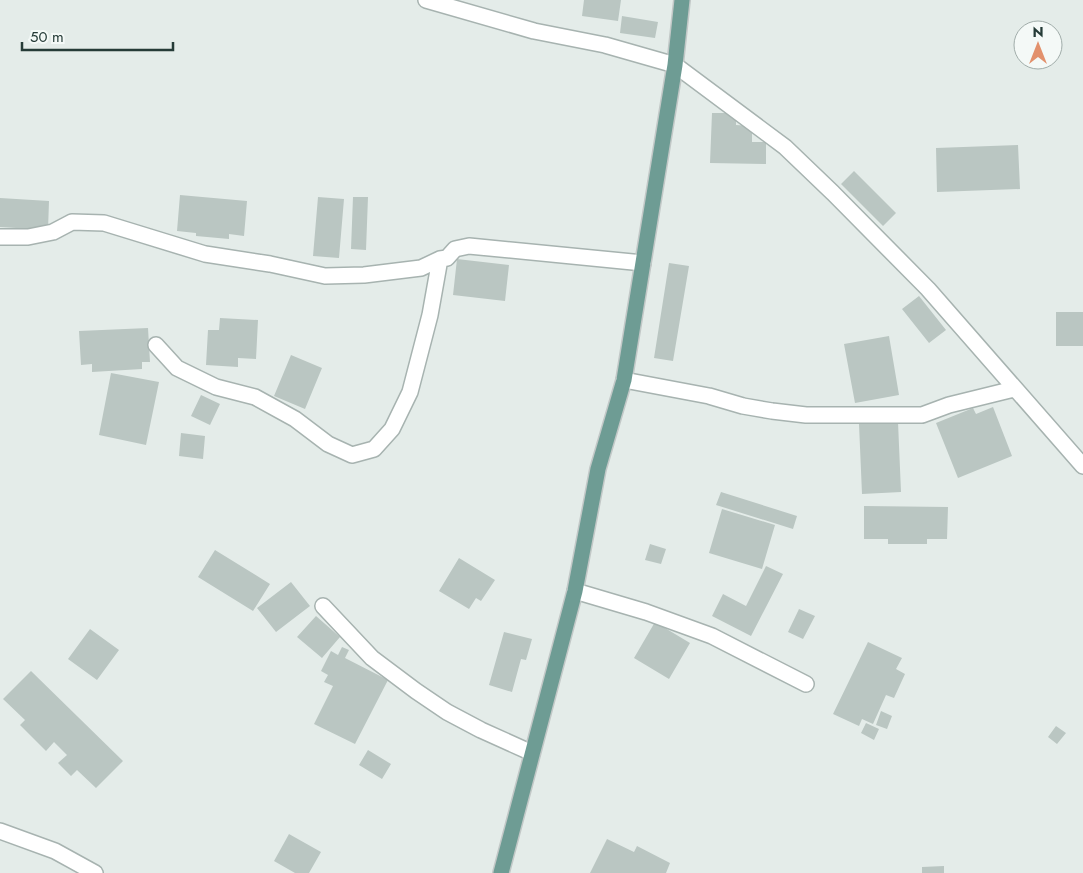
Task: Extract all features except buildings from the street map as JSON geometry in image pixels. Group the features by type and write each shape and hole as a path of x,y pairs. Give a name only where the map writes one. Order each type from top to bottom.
{"main road":[{"path":"501,873 575,591 598,469 624,380 675,65 682,0"}],"street":[{"path":"426,0 534,31 605,45 675,65 785,147 833,192 928,289 1083,466"},
{"path":"0,237 28,237 53,232 72,222 104,223 206,254 270,264 325,276 364,275 421,268 440,259 447,258 455,249 469,246 643,263"},
{"path":"156,345 177,368 216,387 255,397 295,419 328,444 352,455 374,449 392,429 410,392 430,315 440,259"},
{"path":"624,380 709,396 743,406 806,415 922,415 949,405 1014,389"},
{"path":"575,591 646,612 712,636 806,684"},
{"path":"323,606 372,658 416,691 447,712 532,753"},
{"path":"3,836 56,851 95,873"}]}
